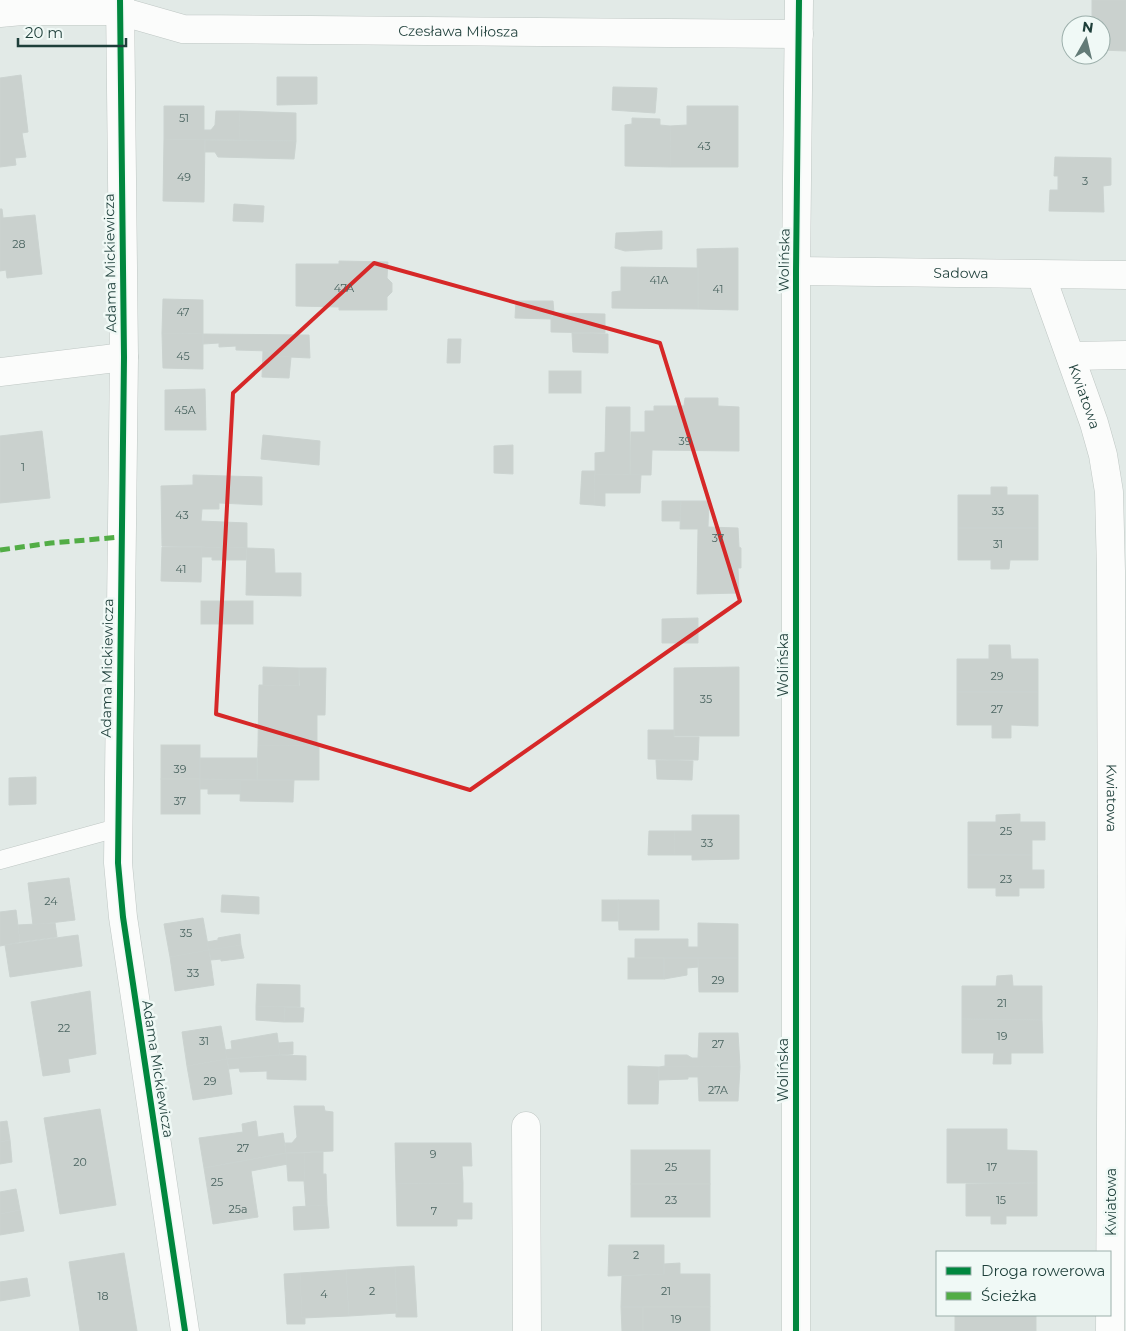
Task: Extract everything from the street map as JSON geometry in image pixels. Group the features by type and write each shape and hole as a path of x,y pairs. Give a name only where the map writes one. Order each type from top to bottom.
{"street":[{"name":"Wolińska","path":"796,1331 796,271 799,0"},
{"name":"Czesława Miłosza","path":"0,14 120,5 183,29 799,34"},
{"name":"Adama Mickiewicza","path":"120,5 124,357 118,863 123,917 185,1331"},
{"name":"Sadowa","path":"796,271 1126,275"},
{"name":"Kwiatowa","path":"1041,274 1071,356 1103,455 1109,492 1119,745 1119,921 1111,1285"},
{"path":"1071,356 1126,355"},
{"path":"0,372 124,357"},
{"path":"526,1126 527,1331"},
{"name":"Kwiatowa","path":"1110,1316 1110,1331"}],"lane":[{"path":"0,860 117,828"}],"highlighted area":[{"path":"374,263 660,343 740,601 470,790 216,714 233,393"}],"building":[{"path":"1092,0 1126,0 1126,51 1111,50 1111,15 1092,15"},
{"path":"21,75 28,132 22,133 26,157 15,158 16,165 0,167 0,78"},
{"path":"277,77 317,77 317,104 277,105"},
{"path":"613,87 657,88 655,113 612,110"},
{"path":"164,106 204,106 204,130 211,130 215,125 216,111 240,111 239,140 164,139"},
{"path":"687,106 738,106 738,167 671,167 670,126 687,125"},
{"path":"240,111 296,113 296,141 239,140"},
{"path":"632,118 660,119 660,125 670,126 671,167 625,166 625,125 632,124"},
{"path":"164,139 205,140 204,202 163,201"},
{"path":"205,140 296,141 294,159 218,157 215,152 205,152"},
{"path":"1055,157 1111,158 1111,185 1103,186 1104,212 1049,211 1050,190 1058,190 1058,176 1054,176"},
{"path":"234,204 264,206 263,222 233,221"},
{"path":"0,209 2,209 3,218 35,215 42,274 7,278 6,270 0,271"},
{"path":"662,231 662,249 625,251 615,248 616,233"},
{"path":"738,248 738,310 698,309 697,249"},
{"path":"339,261 388,262 387,278 392,283 392,292 387,297 387,310 339,310 339,307 296,306 296,264 339,264"},
{"path":"621,267 698,268 698,309 612,308 612,292 621,291"},
{"path":"163,299 203,300 203,334 162,333"},
{"path":"516,301 553,301 554,313 552,313 551,319 515,318"},
{"path":"554,313 605,314 605,333 551,332 551,319"},
{"path":"162,333 203,334 203,369 163,368"},
{"path":"572,333 608,334 608,353 573,352"},
{"path":"203,334 309,335 310,358 269,356 269,351 236,350 236,346 219,347 219,343 203,344"},
{"path":"448,339 461,339 460,363 447,363"},
{"path":"263,351 269,351 269,356 291,357 289,378 262,377"},
{"path":"549,371 581,371 581,393 549,393"},
{"path":"205,389 206,430 165,430 165,390"},
{"path":"685,398 718,398 718,406 739,407 739,451 652,450 651,475 630,475 631,432 645,432 645,411 654,411 654,406 684,406"},
{"path":"606,407 630,407 630,475 595,474 595,453 605,452"},
{"path":"42,431 50,498 0,503 0,436"},
{"path":"263,435 320,441 319,465 261,459"},
{"path":"513,445 513,474 494,473 494,446"},
{"path":"582,471 595,471 594,505 580,504"},
{"path":"595,474 641,475 640,493 605,493 605,506 594,505"},
{"path":"193,475 262,477 262,505 219,503 219,509 202,509 201,521 247,523 247,548 162,546 161,486 193,485"},
{"path":"991,487 1007,487 1007,495 1038,495 1038,528 958,528 958,495 991,495"},
{"path":"662,501 681,501 680,521 662,521"},
{"path":"681,501 709,501 708,527 738,528 739,547 741,548 741,568 738,568 739,593 697,594 698,529 680,529"},
{"path":"958,528 1038,528 1038,560 1010,560 1009,569 991,569 991,560 958,560"},
{"path":"162,547 202,547 201,582 161,581"},
{"path":"202,547 247,548 246,560 212,560 212,557 201,557"},
{"path":"247,548 274,549 275,573 301,573 301,596 246,595"},
{"path":"201,601 253,601 253,624 201,624"},
{"path":"698,618 698,643 662,643 662,619"},
{"path":"989,645 1010,645 1011,659 1038,659 1038,692 957,692 957,659 989,659"},
{"path":"263,667 299,668 299,686 263,685"},
{"path":"739,667 739,736 674,736 674,668"},
{"path":"299,668 326,668 325,715 317,715 317,746 258,745 259,685 300,686"},
{"path":"957,692 1038,692 1038,726 1011,725 1011,738 992,738 992,725 957,725"},
{"path":"648,730 674,730 674,737 699,737 698,760 648,759"},
{"path":"161,745 200,745 200,779 161,779"},
{"path":"258,745 319,746 319,780 257,780"},
{"path":"200,758 257,758 257,780 200,779"},
{"path":"656,760 693,761 692,780 657,779"},
{"path":"36,777 36,804 9,805 9,778"},
{"path":"161,779 200,779 200,814 161,814"},
{"path":"200,779 241,780 241,794 208,794 208,789 200,789"},
{"path":"241,780 294,780 293,802 240,801"},
{"path":"1020,814 1020,822 1045,822 1045,840 1032,840 1032,855 968,855 968,822 996,822 996,815"},
{"path":"692,815 739,815 739,859 692,860 692,855 675,855 674,831 692,831"},
{"path":"649,831 674,831 675,855 648,855"},
{"path":"968,855 1032,855 1032,870 1044,870 1044,888 1019,888 1019,896 996,896 996,888 968,888"},
{"path":"69,878 75,920 33,925 28,883"},
{"path":"222,895 259,897 259,914 221,912"},
{"path":"602,900 618,900 618,921 602,921"},
{"path":"618,900 659,900 659,930 619,930"},
{"path":"16,910 20,942 0,946 0,912"},
{"path":"203,918 209,951 170,957 164,924"},
{"path":"55,923 57,937 20,942 18,925"},
{"path":"698,923 738,924 738,958 635,958 635,939 688,939 688,947 698,947"},
{"path":"240,934 241,945 209,951 207,942"},
{"path":"78,935 82,966 10,977 5,945"},
{"path":"241,945 244,958 221,961 221,959 211,960 209,950"},
{"path":"209,950 214,985 175,991 170,957"},
{"path":"628,958 664,958 664,979 628,979"},
{"path":"664,958 698,958 698,967 687,968 687,975 664,979"},
{"path":"698,958 738,958 738,992 699,992"},
{"path":"1012,975 1013,986 1042,986 1042,1020 962,1019 962,986 996,986 997,976"},
{"path":"257,984 300,985 300,1007 256,1006"},
{"path":"90,991 96,1054 68,1059 70,1072 43,1076 31,1002"},
{"path":"256,1006 285,1007 284,1022 256,1020"},
{"path":"285,1007 304,1008 303,1022 284,1022"},
{"path":"962,1019 1042,1020 1043,1053 1011,1053 1011,1064 993,1064 994,1053 962,1053"},
{"path":"221,1026 227,1059 187,1066 182,1032"},
{"path":"277,1033 280,1055 227,1059 225,1050 232,1049 231,1041"},
{"path":"699,1033 738,1033 740,1067 665,1066 665,1055 687,1055 692,1058 698,1058"},
{"path":"293,1042 293,1054 280,1055 278,1043"},
{"path":"280,1055 306,1056 306,1080 267,1079 267,1071 240,1072 239,1068 229,1069 227,1059"},
{"path":"227,1059 232,1094 193,1100 187,1066"},
{"path":"628,1066 659,1067 658,1104 628,1104"},
{"path":"659,1067 740,1067 738,1101 699,1101 698,1077 659,1080"},
{"path":"294,1106 324,1106 325,1111 333,1112 333,1151 286,1153 285,1143 292,1143 297,1137"},
{"path":"100,1109 116,1205 60,1214 44,1118"},
{"path":"7,1121 10,1140 0,1142 0,1122"},
{"path":"256,1121 258,1137 283,1133 286,1153 204,1168 199,1138 243,1132 242,1124"},
{"path":"947,1129 1007,1129 1007,1150 1037,1151 1037,1183 947,1183"},
{"path":"10,1140 12,1162 0,1164 0,1142"},
{"path":"395,1143 471,1143 472,1166 462,1166 463,1183 396,1184"},
{"path":"631,1150 710,1150 710,1184 631,1184"},
{"path":"323,1152 323,1174 326,1174 327,1205 306,1207 304,1181 305,1153"},
{"path":"286,1153 288,1164 251,1171 258,1217 213,1224 204,1168"},
{"path":"286,1153 305,1153 304,1181 288,1181"},
{"path":"463,1183 463,1203 472,1203 472,1219 457,1219 457,1226 397,1226 396,1184"},
{"path":"1037,1183 1037,1216 1006,1216 1006,1224 991,1224 991,1216 966,1216 966,1184"},
{"path":"631,1184 710,1184 710,1217 631,1217"},
{"path":"16,1189 20,1210 0,1214 0,1192"},
{"path":"327,1205 329,1228 294,1230 293,1207"},
{"path":"20,1210 24,1231 0,1235 0,1214"},
{"path":"609,1245 664,1245 664,1274 608,1276"},
{"path":"124,1253 137,1331 80,1331 69,1262"},
{"path":"680,1263 680,1274 710,1274 710,1307 621,1307 622,1276 664,1274 664,1264"},
{"path":"414,1266 417,1317 396,1317 395,1267"},
{"path":"395,1267 397,1313 349,1316 346,1270"},
{"path":"346,1270 349,1316 302,1318 300,1273"},
{"path":"300,1273 302,1318 305,1318 305,1324 287,1324 284,1274"},
{"path":"27,1278 30,1296 0,1301 0,1282"},
{"path":"621,1307 643,1307 643,1331 622,1331"},
{"path":"643,1307 710,1307 710,1331 643,1331"},
{"path":"955,1316 1036,1316 1036,1331 955,1331"}],"marked path":[{"path":"0,550 51,543 121,537"}],"cycle path":[{"path":"120,0 124,357 118,863 123,917 185,1331"},
{"path":"796,1331 796,271 799,0"}]}
